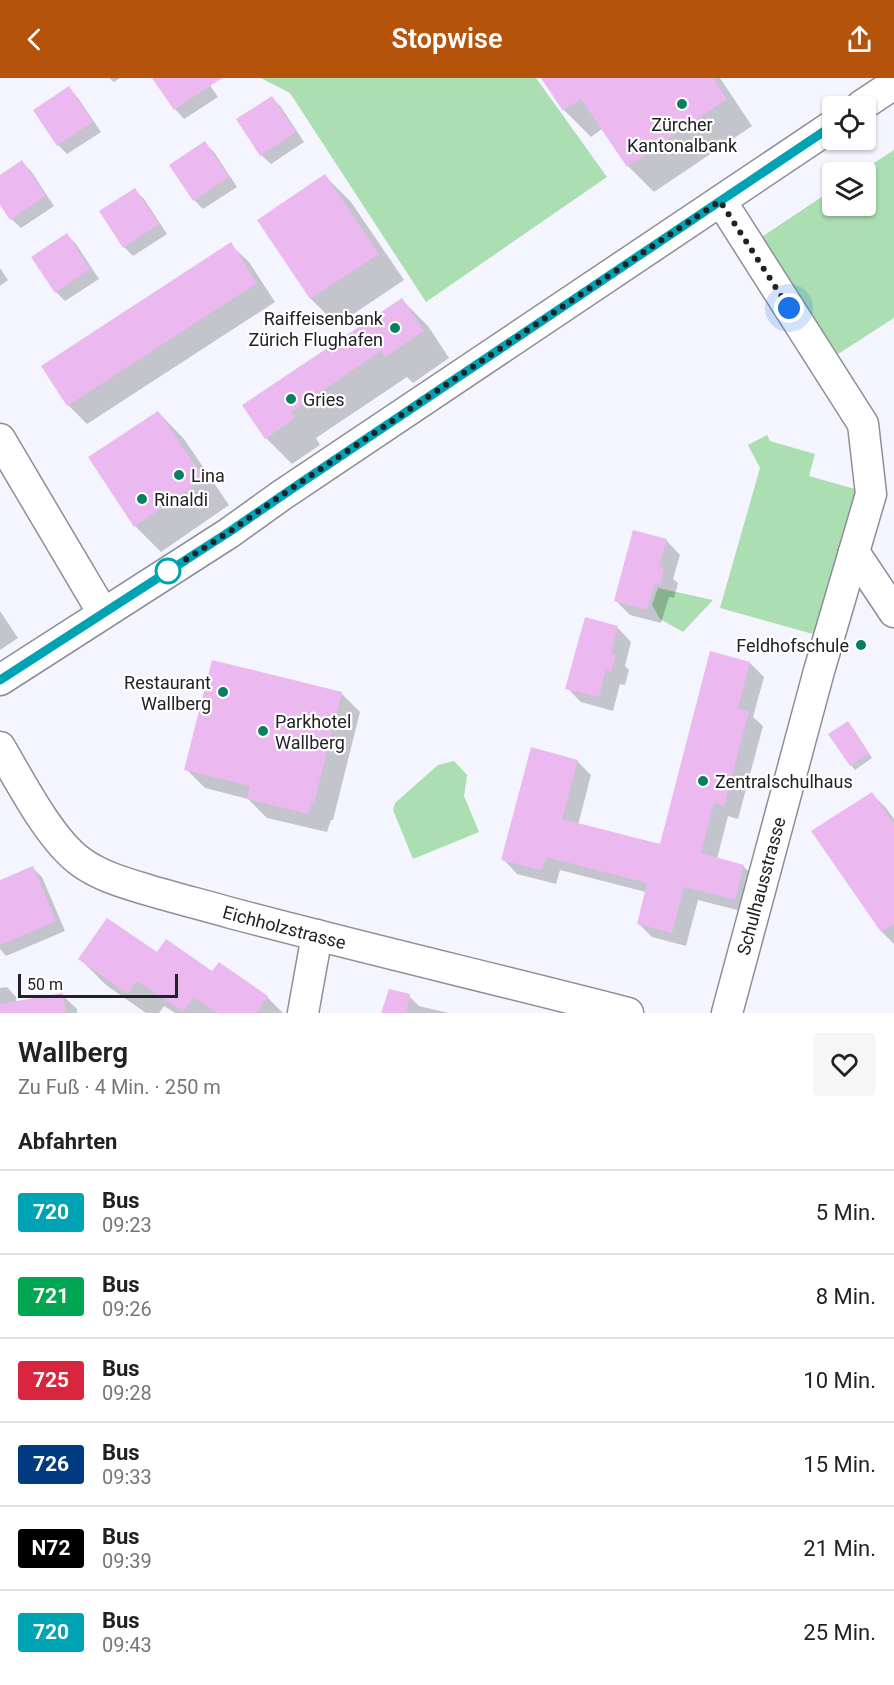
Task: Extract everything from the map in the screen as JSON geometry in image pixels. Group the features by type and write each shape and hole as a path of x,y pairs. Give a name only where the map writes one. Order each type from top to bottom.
{"street":[{"path":"876,96 894,84"},
{"path":"0,680 229,532 822,133"},
{"name":"Schulhausstrasse","path":"720,201 863,424 871,494 813,692 727,1013"},
{"path":"0,439 103,613"},
{"path":"854,552 894,612"},
{"name":"Eichholzstrasse","path":"0,747 59,842 79,861 113,878 174,898 628,1013"},
{"path":"303,1013 317,935"}],"green space":[{"path":"261,78 536,78 607,177 426,302 290,93"},
{"path":"894,150 894,318 838,354 760,238 822,197 822,216 876,216 875,162"},
{"path":"767,435 770,441 815,454 809,476 862,491 820,636 720,608 760,468 748,445"},
{"path":"658,588 713,600 683,632 660,619 652,605"},
{"path":"454,761 467,775 464,796 479,832 413,859 393,810 395,803 438,765"}],"building":[{"path":"152,78 222,78 174,110"},
{"path":"541,78 713,78 727,99 627,167 581,99 563,111"},
{"path":"69,86 93,122 57,146 33,110"},
{"path":"272,96 296,132 260,156 236,119"},
{"path":"205,141 229,177 193,201 169,165"},
{"path":"22,160 46,196 10,220 0,205 0,175"},
{"path":"325,174 379,254 310,299 257,220"},
{"path":"135,188 159,224 123,248 99,211"},
{"path":"67,233 90,269 55,293 31,257"},
{"path":"231,242 257,283 67,406 41,366"},
{"path":"402,298 424,331 385,357 381,351 291,412 295,418 265,439 242,405"},
{"path":"158,411 204,478 134,527 88,457"},
{"path":"633,530 667,539 659,567 664,568 660,585 655,583 647,610 614,601"},
{"path":"585,617 618,626 611,653 616,655 611,672 606,670 599,697 565,689"},
{"name":"Zentralschulhaus","path":"710,651 750,662 738,708 749,711 724,806 714,803 701,853 744,865 735,900 684,887 672,933 637,924 647,883 546,857 542,870 501,860 531,747 578,760 562,819 660,844"},
{"name":"Parkhotel Wallberg","path":"212,660 342,692 314,803 312,802 309,814 247,799 250,786 184,770"},
{"path":"848,721 869,753 850,766 828,734"},
{"path":"872,792 894,824 894,924 881,932 811,831"},
{"path":"33,866 56,921 0,945 0,880"},
{"path":"107,918 157,952 166,939 212,971 219,962 268,996 256,1013 217,1013 194,997 183,1012 137,981 128,994 78,959"},
{"path":"389,989 410,994 406,1013 381,1013"},
{"path":"63,993 66,1013 0,1013 0,1004"}],"bus line":[{"name":"720","path":"0,680 229,532 822,133"}],"place":[{"name":"Zürcher Kantonalbank","path":"682,104"},
{"name":"Raiffeisenbank Zürich Flughafen","path":"395,328"},
{"name":"Gries","path":"291,399"},
{"name":"Lina","path":"179,475"},
{"name":"Rinaldi","path":"142,499"},
{"name":"Feldhofschule","path":"861,645"},
{"name":"Restaurant Wallberg","path":"223,692"},
{"name":"Parkhotel Wallberg","path":"263,731"},
{"name":"Zentralschulhaus","path":"703,781"}],"route":[{"path":"168,571 720,201 789,308"}]}
